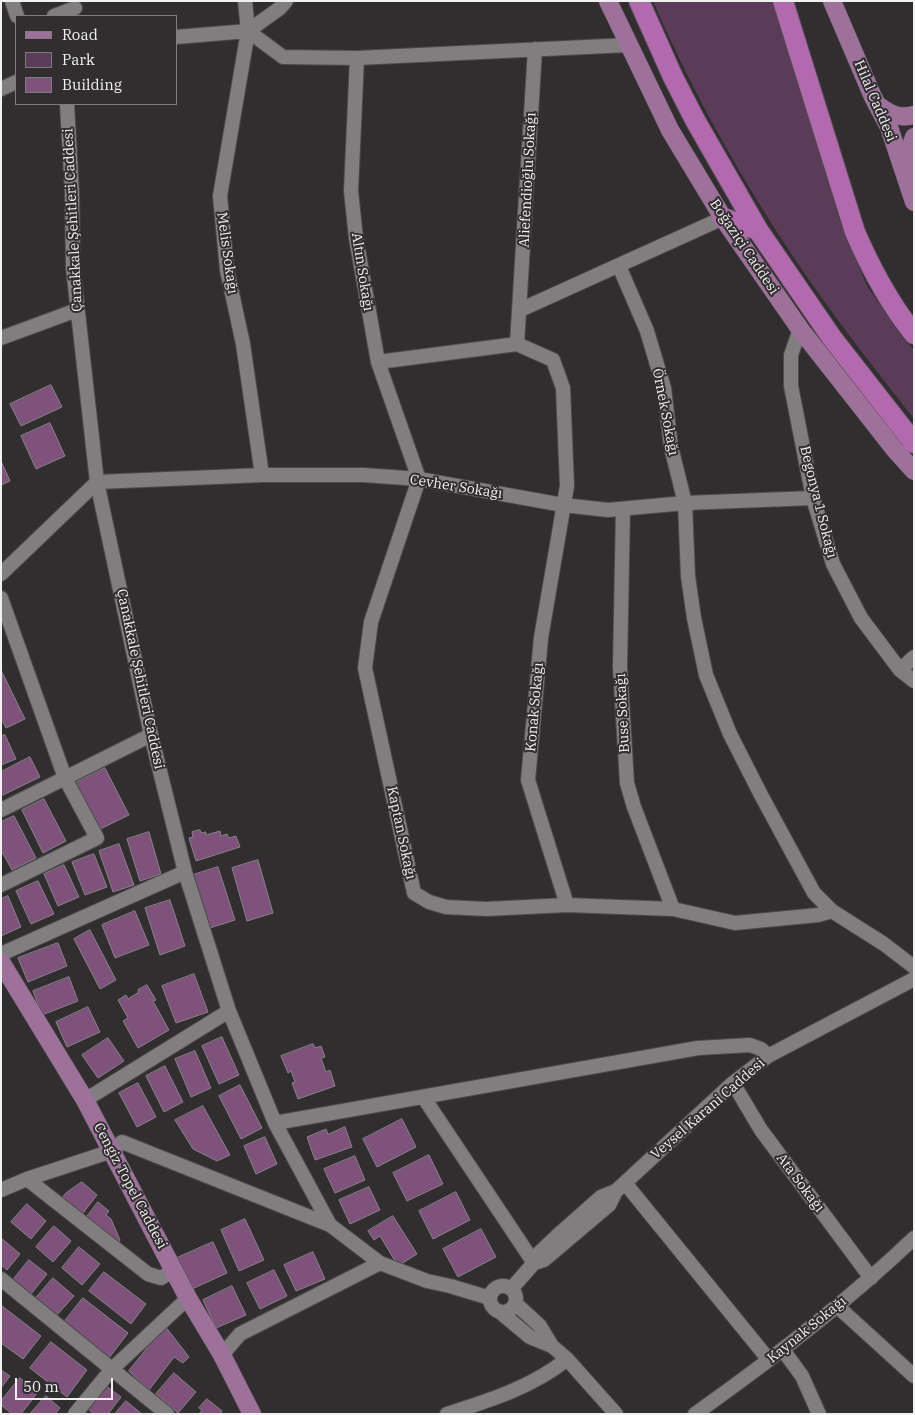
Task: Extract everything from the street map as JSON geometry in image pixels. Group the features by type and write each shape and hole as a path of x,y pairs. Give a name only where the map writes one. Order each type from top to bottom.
{"highway":[{"path":"639,1 695,120 758,230 832,338 914,443"},
{"path":"783,1 855,232 869,264 886,295 914,334"},
{"path":"723,218 758,230"}],"main road":[{"name":"Boğaziçi Caddesi","path":"608,1 670,130 723,218 800,329 895,450 914,471"},
{"name":"Hilal Caddesi","path":"832,1 873,98 889,127 914,202"},
{"path":"879,106 891,114 908,117 914,115"},
{"path":"914,137 910,149 914,188"},
{"name":"Cengiz Topel Caddesi","path":"1,962 85,1100 188,1298 222,1355 252,1414"}],"street":[{"path":"12,1 17,15"},
{"name":"Melis Sokağı","path":"244,1 248,31 220,196 227,270 243,344 262,475"},
{"path":"178,37 248,31 280,8 286,1"},
{"path":"57,15 75,9"},
{"path":"248,31 282,57 357,58 628,45"},
{"name":"Aliefendioğlu Sokağı","path":"517,344 536,49"},
{"name":"Altın Sokağı","path":"357,58 351,191 356,238 378,362 419,479"},
{"path":"1,88 15,82"},
{"name":"Çanakkale Şehitleri Caddesi","path":"65,107 72,193 73,268 97,482 151,735 185,872 229,1011 275,1123 330,1225"},
{"path":"520,310 723,218"},
{"name":"Örnek Sokağı","path":"619,266 647,331 664,388 671,447 685,503 688,576 694,618 706,675 730,734 814,893 832,911 884,944 914,967"},
{"path":"1,338 77,310"},
{"name":"Begonya 1 Sokağı","path":"800,329 791,355 791,386 814,498 833,564 861,618 900,670 914,681"},
{"path":"378,362 517,344 554,360 563,388 567,486 563,505"},
{"name":"Cevher Sokağı","path":"97,482 262,475 364,475 419,479 563,505 608,510 685,503 814,498"},
{"name":"Kaptan Sokağı","path":"419,479 371,622 365,668 414,893 429,902 446,906 486,909 567,905 673,909 735,923 818,915 832,911"},
{"path":"1,574 97,482"},
{"name":"Konak Sokağı","path":"563,505 541,638 528,780 567,905"},
{"name":"Buse Sokağı","path":"623,509 620,667 627,783 634,807 673,909"},
{"path":"1,598 65,778 96,838 1,885"},
{"path":"900,670 914,657"},
{"path":"1,810 151,735"},
{"path":"1,954 185,872"},
{"name":"Veysel Karani Caddesi","path":"513,1296 534,1263 544,1260 609,1205 620,1187 733,1084 768,1056 914,979"},
{"path":"85,1100 229,1011"},
{"path":"275,1123 698,1048 750,1045 761,1049 768,1056"},
{"name":"Ata Sokağı","path":"733,1084 761,1130 871,1278"},
{"path":"424,1098 534,1263"},
{"path":"1,1190 27,1179 112,1152 122,1142 330,1225 380,1263 427,1281 490,1298"},
{"path":"27,1179 148,1274 160,1278 174,1270"},
{"path":"620,1187 769,1360"},
{"name":"Kaynak Sokağı","path":"695,1414 783,1350 871,1278 914,1238"},
{"path":"222,1355 240,1334 380,1263"},
{"path":"1,1280 167,1414"},
{"path":"552,1346 530,1337 492,1307 491,1293 498,1287 503,1286 540,1326 552,1346 567,1359 616,1414"},
{"path":"500,1312 509,1310 513,1296"},
{"path":"75,1414 112,1370 188,1298"},
{"path":"837,1306 914,1376"},
{"path":"783,1350 802,1376 819,1414"},
{"path":"446,1414 471,1410 534,1382 554,1370 567,1359"}],"green space":[{"path":"653,1 773,1 839,218 867,286 902,337 914,350 914,419 825,302 791,254 758,202 694,89"}],"building":[{"path":"51,385 62,407 21,426 10,404"},
{"path":"50,423 65,456 36,469 21,436"},
{"path":"1,461 10,481 1,485"},
{"path":"1,670 25,719 6,728 1,718"},
{"path":"5,735 16,759 1,765 1,736"},
{"path":"30,757 40,777 1,796 1,772"},
{"path":"105,768 129,815 96,831 73,784"},
{"path":"44,799 66,841 43,853 22,810"},
{"path":"14,816 36,858 12,870 1,850 1,822"},
{"path":"200,830 201,833 206,832 206,835 220,831 221,836 227,834 229,838 236,836 240,847 196,861 189,838 193,837 192,832"},
{"path":"149,832 161,874 140,881 127,839"},
{"path":"119,844 134,885 113,892 99,851"},
{"path":"94,854 107,887 85,895 72,862"},
{"path":"258,860 273,913 247,921 232,868"},
{"path":"64,865 79,897 58,906 44,874"},
{"path":"218,867 235,920 210,928 193,875"},
{"path":"38,881 54,914 31,924 16,891"},
{"path":"8,896 21,927 1,936 1,899"},
{"path":"170,900 185,946 160,955 145,908"},
{"path":"135,911 149,945 115,958 102,925"},
{"path":"90,930 116,980 100,989 74,939"},
{"path":"58,943 67,966 28,982 18,958"},
{"path":"194,974 208,1012 176,1023 162,986"},
{"path":"69,977 78,1001 42,1015 33,991"},
{"path":"147,985 156,1000 153,1001 169,1030 138,1048 123,1021 128,1018 118,1000 126,995 128,999"},
{"path":"88,1007 100,1032 67,1047 56,1022"},
{"path":"222,1037 239,1075 219,1084 202,1046"},
{"path":"108,1038 124,1061 98,1078 82,1055"},
{"path":"313,1044 315,1048 321,1046 325,1057 321,1058 326,1072 330,1070 335,1086 298,1099 292,1083 295,1082 291,1071 288,1073 281,1056"},
{"path":"195,1051 211,1088 191,1097 175,1059"},
{"path":"165,1066 183,1102 164,1112 146,1076"},
{"path":"138,1083 156,1117 137,1127 119,1093"},
{"path":"240,1085 262,1128 241,1139 219,1096"},
{"path":"203,1106 230,1155 217,1161 193,1149 175,1120"},
{"path":"402,1119 416,1147 377,1167 363,1139"},
{"path":"345,1127 352,1147 315,1160 307,1137 326,1129 328,1134"},
{"path":"265,1137 277,1164 256,1174 244,1146"},
{"path":"429,1155 443,1184 407,1201 393,1173"},
{"path":"355,1156 365,1180 335,1193 324,1169"},
{"path":"82,1182 97,1195 80,1217 60,1200 66,1193"},
{"path":"369,1187 380,1210 350,1224 339,1200"},
{"path":"456,1192 470,1220 433,1239 419,1211"},
{"path":"98,1202 109,1211 106,1215 111,1219 120,1240 116,1248 83,1222"},
{"path":"27,1204 46,1221 31,1239 11,1222"},
{"path":"393,1216 417,1254 398,1266 380,1236 374,1240 368,1231"},
{"path":"245,1219 264,1260 239,1271 221,1230"},
{"path":"54,1226 71,1241 53,1262 36,1247"},
{"path":"481,1229 496,1257 458,1277 443,1249"},
{"path":"1,1238 20,1254 7,1270 1,1265"},
{"path":"213,1242 227,1273 192,1289 177,1258"},
{"path":"79,1247 100,1264 82,1285 62,1268"},
{"path":"313,1252 325,1279 296,1291 284,1265"},
{"path":"29,1260 47,1274 31,1294 13,1280"},
{"path":"274,1270 287,1296 260,1309 247,1283"},
{"path":"104,1272 146,1304 131,1324 89,1291"},
{"path":"53,1278 74,1296 56,1316 36,1298"},
{"path":"232,1286 246,1315 216,1328 203,1300"},
{"path":"83,1298 128,1333 109,1358 64,1322"},
{"path":"2,1306 41,1336 23,1359 1,1343"},
{"path":"165,1326 189,1357 183,1363 174,1357 149,1390 129,1371"},
{"path":"51,1342 87,1370 67,1397 30,1368"},
{"path":"1,1370 10,1376 1,1388"},
{"path":"174,1373 196,1392 178,1413 156,1394"},
{"path":"20,1378 38,1392 21,1414 12,1414 1,1405 1,1401"},
{"path":"105,1385 121,1397 108,1414 94,1414 87,1408"},
{"path":"46,1396 60,1408 55,1414 30,1414"},
{"path":"207,1399 222,1411 220,1414 199,1414 202,1410 199,1408"},
{"path":"126,1401 142,1414 115,1414"}]}
